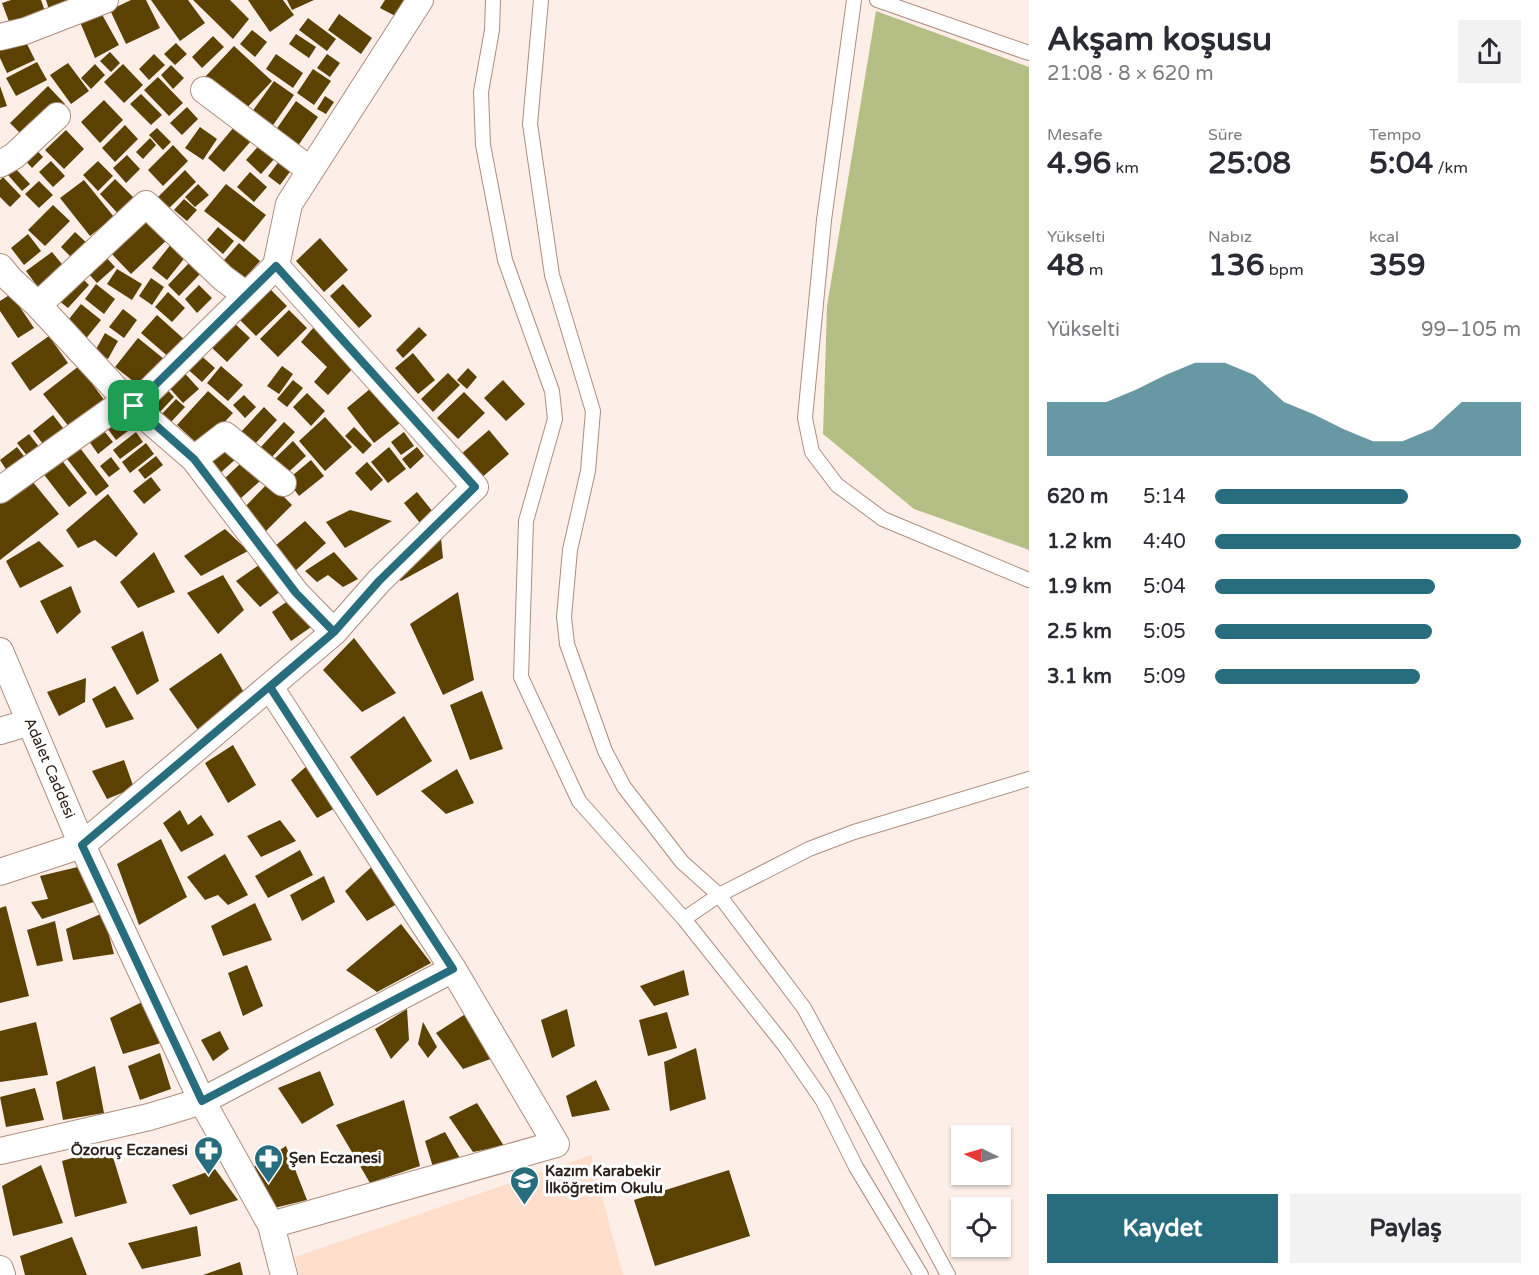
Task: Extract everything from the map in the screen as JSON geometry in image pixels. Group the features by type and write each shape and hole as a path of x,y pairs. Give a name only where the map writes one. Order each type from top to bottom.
{"street":[{"path":"0,37 25,31 103,0"},
{"path":"0,490 130,403 276,266 289,204 420,0"},
{"path":"204,90 310,170"},
{"path":"0,164 14,156 57,116"},
{"path":"38,305 146,204 223,278 246,295"},
{"path":"0,872 82,845 334,632 379,581 475,487 276,266"},
{"path":"3,277 38,305 130,403 194,459 296,593 334,632"},
{"path":"194,459 225,435 283,483"},
{"name":"Adalet Caddesi","path":"0,651 82,845 202,1101 271,1225 284,1275"},
{"path":"270,687 453,969 556,1144 271,1225"},
{"path":"0,731 30,722"},
{"path":"0,1150 149,1117 202,1101 453,969"},
{"path":"0,1269 2,1275"}],"lane":[{"path":"493,0 492,30 481,92 483,145 505,260 552,391 555,418 525,521 521,677 579,801 684,919 785,1046 823,1101 861,1176 921,1275"},
{"path":"541,0 530,124 552,275 593,411 588,471 570,550 564,617 567,644 605,750 624,787 682,862 719,895 804,1008 948,1275"},
{"path":"854,0 824,220 806,406 805,418 812,452 837,485 883,519 1029,580"},
{"path":"877,0 1029,53"},
{"path":"684,919 719,895 809,849 854,832 1029,779"}],"shaded area":[{"name":"Kazım Karabekir İlköğretim Okulu","path":"591,1155 623,1275 299,1275 295,1257"}],"green space":[{"path":"876,11 1029,67 1029,550 914,509 823,434 827,306"}],"building":[{"path":"11,0 41,0 46,14 11,27 2,3"},
{"path":"46,0 79,0 50,13"},
{"path":"131,0 146,0 160,28 126,44 110,10"},
{"path":"151,0 188,0 205,23 180,41"},
{"path":"193,0 230,0 249,19 233,39"},
{"path":"248,0 283,0 294,15 270,32"},
{"path":"287,0 314,0 292,10"},
{"path":"385,0 411,0 401,19 380,8"},
{"path":"99,9 119,45 95,58 80,22"},
{"path":"339,14 372,38 361,54 328,30"},
{"path":"308,18 336,39 327,51 299,30"},
{"path":"252,30 267,42 255,57 240,44"},
{"path":"296,34 316,47 309,58 289,44"},
{"path":"23,36 35,60 7,73 0,58 0,48"},
{"path":"213,36 224,47 202,68 192,57"},
{"path":"176,43 187,54 175,65 164,54"},
{"path":"234,46 272,81 243,112 205,77"},
{"path":"110,52 120,63 111,72 100,61"},
{"path":"154,54 165,65 149,80 139,69"},
{"path":"276,54 303,73 293,88 266,69"},
{"path":"327,54 340,63 330,77 317,68"},
{"path":"37,62 47,80 16,96 6,78"},
{"path":"68,63 89,91 71,104 50,75"},
{"path":"95,64 105,75 91,89 81,78"},
{"path":"123,64 143,85 124,103 104,82"},
{"path":"171,65 184,78 173,89 161,75"},
{"path":"313,69 331,81 314,105 297,93"},
{"path":"158,77 183,103 169,116 144,90"},
{"path":"274,81 294,95 269,131 249,116"},
{"path":"0,86 7,106 0,108"},
{"path":"48,86 65,104 27,140 10,123"},
{"path":"141,94 162,115 151,125 130,104"},
{"path":"325,96 334,102 326,114 317,109"},
{"path":"104,100 123,120 100,143 81,122"},
{"path":"296,101 318,117 295,150 273,134"},
{"path":"187,107 198,119 182,135 170,123"},
{"path":"125,125 138,139 115,162 102,148"},
{"path":"200,127 217,139 203,160 185,148"},
{"path":"234,127 251,141 224,172 208,158"},
{"path":"157,128 171,142 163,150 149,135"},
{"path":"66,130 84,149 64,169 45,150"},
{"path":"150,138 156,145 143,159 136,152"},
{"path":"261,143 276,157 261,174 246,160"},
{"path":"32,145 43,157 32,168 21,156"},
{"path":"173,145 188,161 163,186 148,170"},
{"path":"127,155 140,169 126,183 113,168"},
{"path":"280,160 292,169 280,185 268,176"},
{"path":"51,161 65,176 53,187 39,172"},
{"path":"98,161 113,176 98,191 83,175"},
{"path":"15,168 30,184 22,191 8,175"},
{"path":"185,170 196,182 167,210 156,199"},
{"path":"250,172 267,187 254,202 237,187"},
{"path":"3,177 21,196 10,207 0,197 0,180"},
{"path":"115,179 138,202 121,217 100,194"},
{"path":"84,180 114,217 90,236 60,198"},
{"path":"39,181 53,195 39,208 25,194"},
{"path":"198,184 209,195 195,207 185,197"},
{"path":"226,184 266,215 244,242 204,211"},
{"path":"184,199 197,210 187,221 174,210"},
{"path":"53,205 70,221 45,246 28,230"},
{"path":"145,213 169,238 131,274 108,250"},
{"path":"218,227 234,241 223,254 207,240"},
{"path":"75,232 88,244 73,259 61,247"},
{"path":"28,234 41,251 24,265 11,248"},
{"path":"320,238 348,270 324,292 296,261"},
{"path":"172,243 187,255 167,280 152,268"},
{"path":"239,243 260,261 239,285 218,267"},
{"path":"52,252 66,269 40,290 26,271"},
{"path":"104,255 115,267 97,283 87,272"},
{"path":"189,263 200,274 179,296 168,285"},
{"path":"117,269 142,284 132,300 107,284"},
{"path":"80,276 89,285 68,308 58,300"},
{"path":"151,278 164,287 152,305 139,296"},
{"path":"96,284 115,299 104,314 85,299"},
{"path":"343,284 372,316 359,328 330,296"},
{"path":"199,285 212,298 197,313 185,299"},
{"path":"266,285 287,306 256,336 235,315"},
{"path":"168,292 185,308 172,322 155,307"},
{"path":"11,294 34,328 18,338 0,311 0,301"},
{"path":"81,304 101,320 84,341 65,324"},
{"path":"123,309 137,320 124,338 109,327"},
{"path":"289,310 307,328 278,357 260,339"},
{"path":"157,315 186,341 171,359 141,333"},
{"path":"232,321 250,338 227,362 210,346"},
{"path":"314,327 355,366 328,395 314,382 327,367 301,342"},
{"path":"419,327 427,335 403,358 396,350"},
{"path":"105,333 118,341 108,359 95,351"},
{"path":"49,336 68,363 30,391 11,363"},
{"path":"138,338 164,359 142,388 115,367"},
{"path":"197,352 215,368 202,382 184,366"},
{"path":"413,353 435,380 418,394 395,368"},
{"path":"79,366 105,401 70,428 43,394"},
{"path":"221,366 243,385 228,401 207,383"},
{"path":"282,366 293,374 279,394 267,386"},
{"path":"468,368 477,377 467,389 457,380"},
{"path":"181,369 199,389 183,403 165,383"},
{"path":"448,373 460,385 433,412 421,399"},
{"path":"293,380 303,388 287,407 277,399"},
{"path":"503,380 525,404 506,421 484,398"},
{"path":"162,384 174,397 158,414 145,401"},
{"path":"376,384 404,420 374,443 347,408"},
{"path":"208,391 233,413 201,447 177,425"},
{"path":"464,392 485,413 458,439 437,418"},
{"path":"307,393 325,411 311,426 293,407"},
{"path":"244,395 256,407 245,418 233,405"},
{"path":"176,399 185,407 170,423 161,415"},
{"path":"264,407 277,420 253,446 240,433"},
{"path":"125,410 136,425 116,440 105,425"},
{"path":"53,415 67,433 46,448 33,431"},
{"path":"325,417 352,447 325,471 299,441"},
{"path":"284,422 295,432 271,458 260,448"},
{"path":"100,426 113,442 98,454 86,437"},
{"path":"354,427 372,445 363,454 345,436"},
{"path":"489,430 509,454 480,479 460,455"},
{"path":"136,432 143,442 120,459 113,450"},
{"path":"404,432 414,446 401,455 391,442"},
{"path":"29,434 43,452 32,462 17,443"},
{"path":"293,441 306,456 281,479 268,465"},
{"path":"146,443 154,454 130,473 122,462"},
{"path":"77,444 109,486 96,496 64,455"},
{"path":"227,444 238,457 219,474 208,461"},
{"path":"17,447 27,460 9,474 0,460"},
{"path":"389,447 406,469 388,483 371,462"},
{"path":"417,447 424,456 410,469 402,459"},
{"path":"156,456 163,465 145,479 138,470"},
{"path":"111,457 120,469 109,477 100,466"},
{"path":"60,458 87,493 69,507 42,472"},
{"path":"311,460 324,476 299,496 287,480"},
{"path":"242,462 260,481 240,499 223,480"},
{"path":"367,462 383,480 371,491 355,473"},
{"path":"28,476 59,514 0,560 0,500"},
{"path":"151,477 161,490 144,504 133,491"},
{"path":"269,482 292,505 265,532 242,510"},
{"path":"417,492 433,512 420,523 404,503"},
{"path":"108,494 138,534 116,557 95,540 78,548 66,530"},
{"path":"350,510 392,521 345,548 326,522"},
{"path":"305,521 326,543 296,570 275,546"},
{"path":"225,529 248,551 201,576 184,556"},
{"path":"441,538 443,558 401,581 394,576"},
{"path":"39,541 64,566 20,588 6,561"},
{"path":"154,552 175,592 138,608 120,582"},
{"path":"334,552 358,579 343,587 328,575 317,582 305,571"},
{"path":"259,565 281,591 260,607 236,581"},
{"path":"223,575 244,610 218,634 187,593"},
{"path":"71,586 81,612 57,634 40,601"},
{"path":"458,592 474,680 443,695 410,624"},
{"path":"295,596 314,625 291,641 272,612"},
{"path":"143,631 159,681 137,695 111,647"},
{"path":"354,638 396,693 362,712 323,670"},
{"path":"221,653 246,696 198,730 169,689"},
{"path":"86,678 85,702 59,716 47,692"},
{"path":"115,686 134,719 106,728 92,699"},
{"path":"482,691 503,749 470,760 450,705"},
{"path":"404,716 432,761 377,796 350,757"},
{"path":"233,745 256,785 228,803 205,763"},
{"path":"124,760 134,788 107,799 92,771"},
{"path":"309,764 339,806 317,818 291,780"},
{"path":"457,769 474,803 446,814 421,791"},
{"path":"180,810 188,825 201,815 214,835 181,852 163,823"},
{"path":"280,820 296,841 261,857 247,836"},
{"path":"161,839 187,897 139,925 117,864"},
{"path":"300,850 313,875 268,898 255,876"},
{"path":"225,854 248,895 228,905 218,895 205,900 187,877"},
{"path":"377,862 397,904 367,921 345,891"},
{"path":"86,865 97,901 42,919 31,902 48,899 40,876"},
{"path":"324,876 335,902 302,921 290,895"},
{"path":"255,903 272,940 223,956 211,926"},
{"path":"6,906 29,996 0,1003 0,908"},
{"path":"103,913 114,954 73,960 66,929"},
{"path":"55,921 63,961 37,966 27,930"},
{"path":"401,924 431,963 377,992 346,970"},
{"path":"247,965 263,1006 243,1016 228,973"},
{"path":"684,970 689,995 654,1006 640,986"},
{"path":"148,999 161,1043 123,1054 110,1018"},
{"path":"407,1009 409,1040 391,1059 375,1029"},
{"path":"567,1009 575,1046 552,1058 541,1020"},
{"path":"470,1011 496,1057 463,1069 436,1033"},
{"path":"667,1012 677,1048 648,1056 639,1020"},
{"path":"36,1022 48,1075 0,1082 0,1031"},
{"path":"423,1022 437,1047 428,1058 418,1044"},
{"path":"220,1031 229,1049 213,1061 201,1040"},
{"path":"696,1048 706,1099 670,1111 664,1062"},
{"path":"160,1053 171,1089 140,1100 128,1066"},
{"path":"95,1066 104,1113 63,1120 56,1082"},
{"path":"320,1071 334,1105 302,1124 278,1088"},
{"path":"596,1080 610,1110 572,1117 566,1096"},
{"path":"35,1088 44,1120 6,1127 0,1097"},
{"path":"404,1100 420,1166 370,1183 336,1125"},
{"path":"477,1103 504,1146 473,1152 449,1117"},
{"path":"445,1132 461,1160 433,1167 425,1141"},
{"path":"286,1146 307,1200 270,1209 252,1168"},
{"path":"110,1147 127,1203 75,1217 62,1161"},
{"path":"41,1165 63,1223 13,1236 2,1186"},
{"path":"215,1169 238,1200 190,1215 172,1185"},
{"path":"729,1170 750,1236 655,1266 634,1200"},
{"path":"197,1226 201,1256 142,1269 128,1243"},
{"path":"72,1237 87,1275 25,1275 20,1256"},
{"path":"240,1262 243,1275 203,1275"}],"place":[{"name":"Özoruç Eczanesi","path":"209,1176"},
{"name":"Şen Eczanesi","path":"268,1184"},
{"name":"Kazım Karabekir İlköğretim Okulu","path":"524,1206"}],"route":[{"path":"134,406 194,459 296,593 334,632 82,845 202,1101 453,969 270,687 334,632 379,581 475,487 276,266 134,406"}]}
